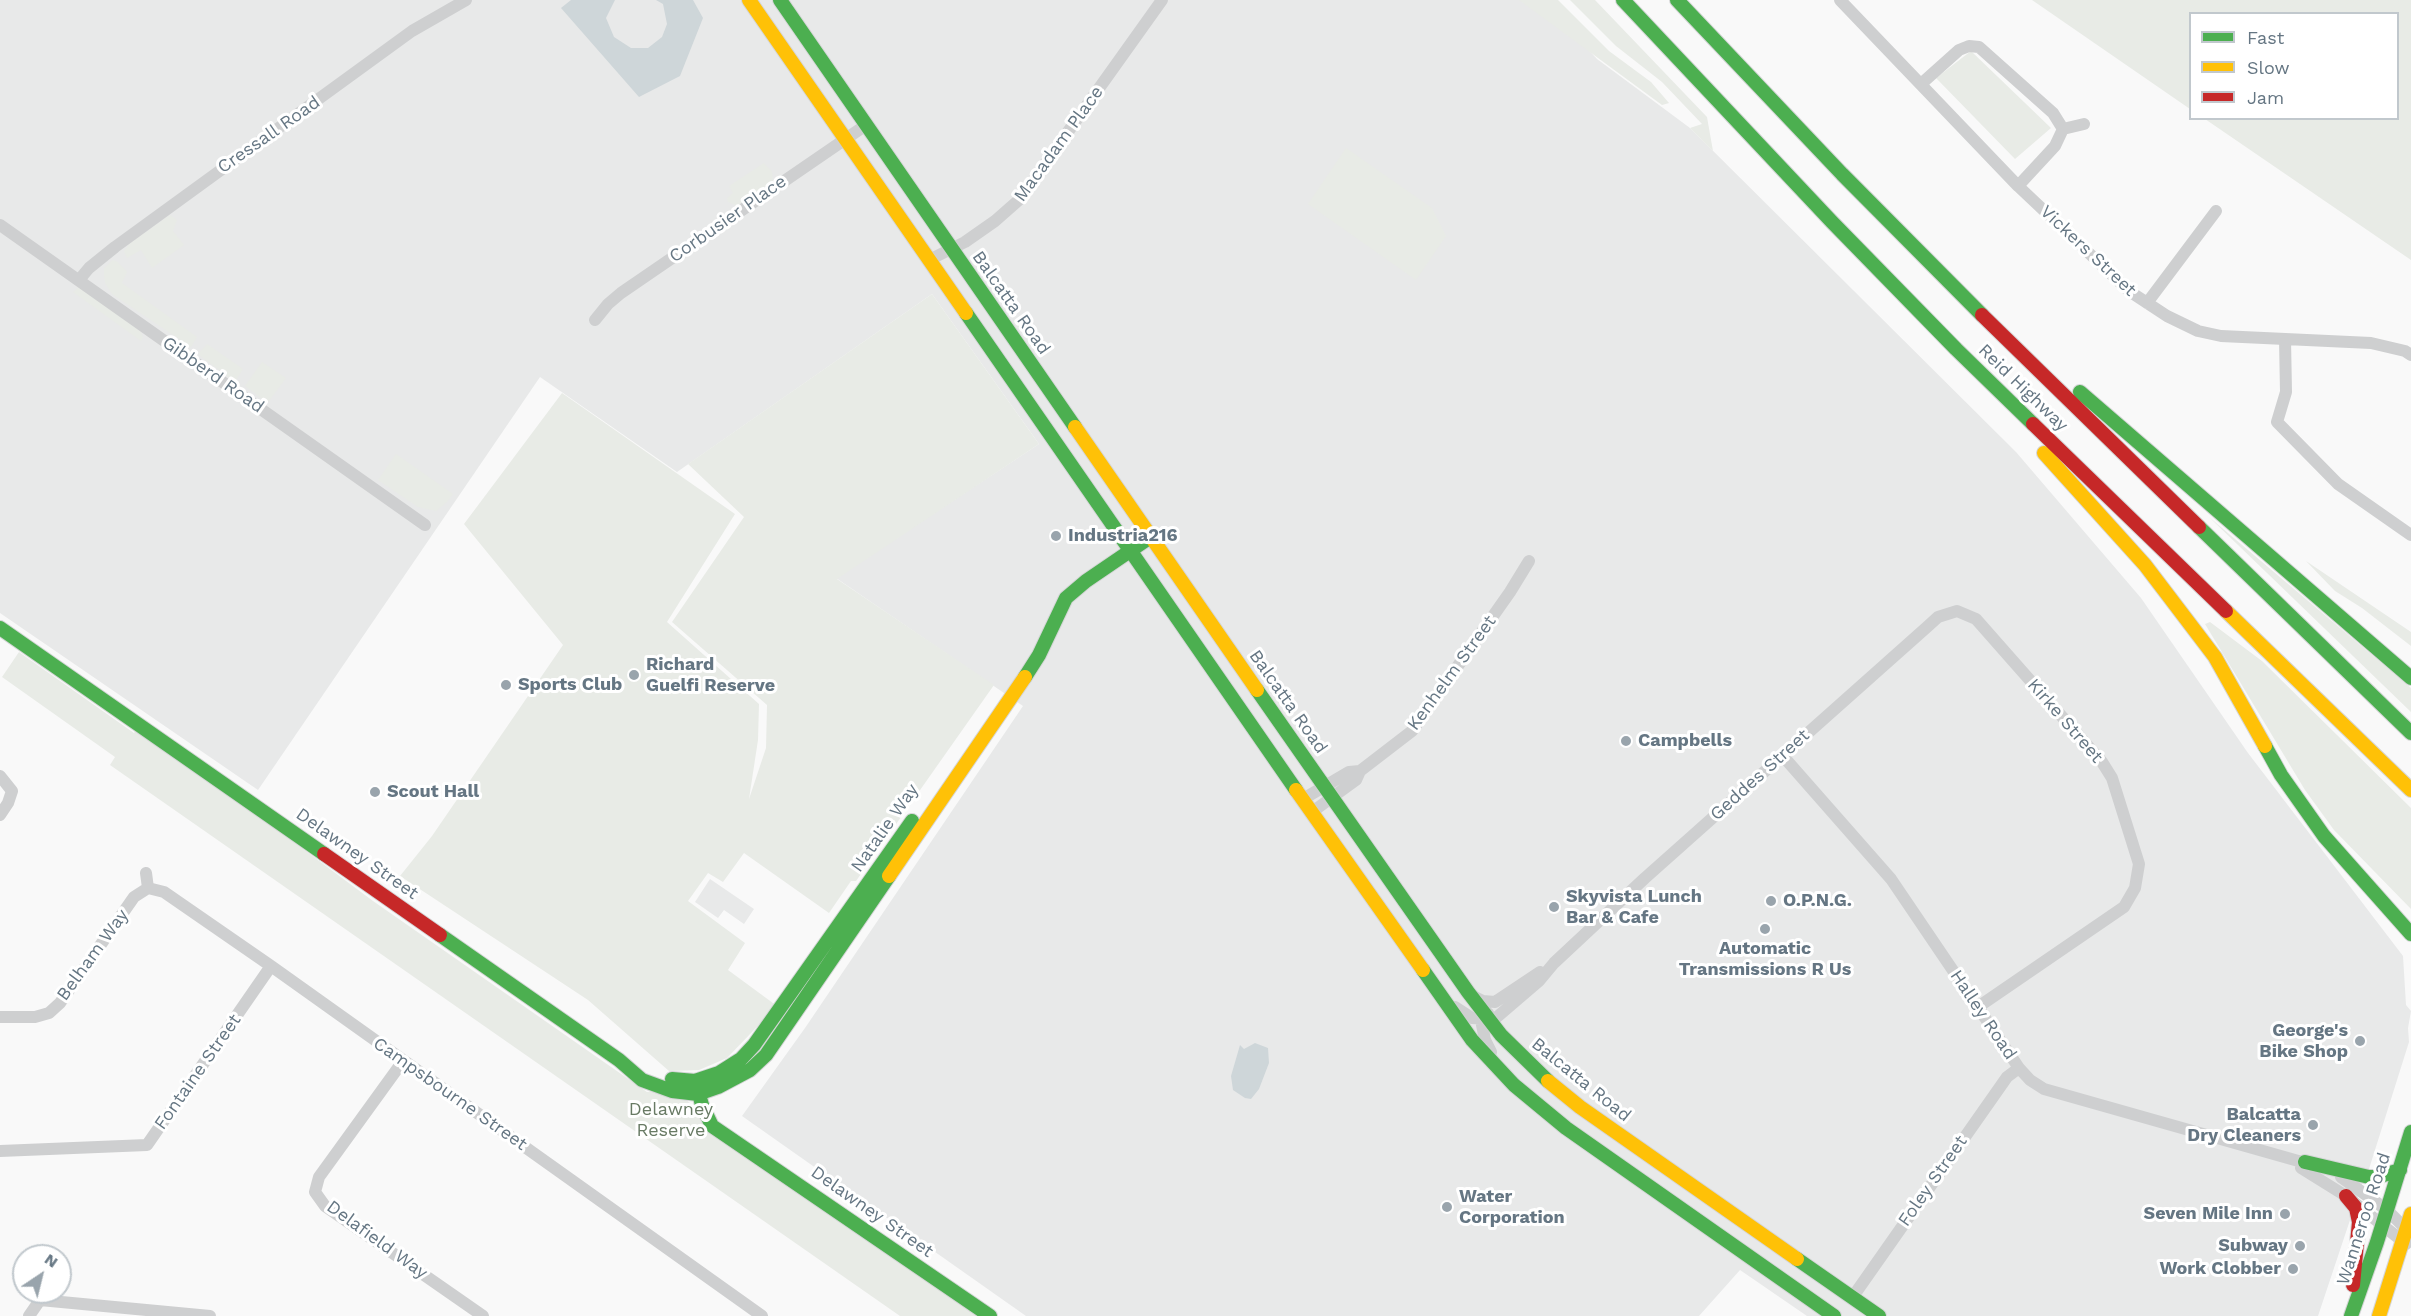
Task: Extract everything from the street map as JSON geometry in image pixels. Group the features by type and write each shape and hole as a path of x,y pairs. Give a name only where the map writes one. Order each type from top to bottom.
{"main road":[{"path":"749,0 1472,1040 1539,1107 1566,1128 1834,1316"},
{"name":"Balcatta Road","path":"780,0 1468,993 1501,1035 1547,1080 1580,1107 1879,1316"},
{"name":"Reid Highway","path":"1623,0 1832,222 1956,349 2411,790"},
{"name":"Reid Highway","path":"1677,0 1842,174 1978,311 2411,733"},
{"path":"1978,311 2111,417 2411,678"},
{"path":"1956,349 2030,438 2159,583 2215,657 2281,775 2324,836 2411,934"},
{"name":"Natalie Way","path":"702,1086 750,1070 766,1055 1015,692 1039,655 1065,599 1148,531"},
{"name":"Delawney Street","path":"0,628 620,1060 642,1080 672,1091 702,1086 712,1126 990,1316"},
{"path":"2358,876 2411,925"},
{"name":"Wanneroo Road","path":"2350,1316 2411,1132"},
{"path":"2305,1162 2369,1177 2400,1170"},
{"path":"2346,1196 2356,1208 2359,1222 2350,1316"},
{"path":"2379,1316 2408,1238 2411,1214"},
{"path":"2390,1282 2404,1276"}],"street":[{"name":"Cressall Road","path":"79,280 102,258 411,31 466,0"},
{"name":"Macadam Place","path":"929,260 952,249 995,221 1024,194 1162,0"},
{"name":"Vickers Street","path":"1840,0 2018,186 2129,291 2167,316 2198,331 2221,336 2371,343 2405,351 2411,355"},
{"path":"1921,84 1959,50 1969,46 1979,47 2053,113 2063,129"},
{"path":"2063,129 2084,124"},
{"name":"Corbusier Place","path":"595,320 608,304 623,292 866,125"},
{"path":"2018,186 2055,146 2063,129"},
{"path":"2147,303 2216,211"},
{"name":"Gibberd Road","path":"0,225 425,525"},
{"path":"2285,339 2286,392 2277,422 2338,484 2411,535"},
{"name":"Kenhelm Street","path":"1312,812 1356,780 1360,771 1397,744 1422,720 1529,561"},
{"name":"Geddes Street","path":"1489,1018 1539,981 1554,963 1645,878 1938,617 1957,611 1976,619"},
{"name":"Kirke Street","path":"1976,619 2102,762 2112,778 2139,864 2135,888 2124,906 1978,1007"},
{"name":"Halley Road","path":"1782,755 1891,879 2019,1068 2030,1080 2044,1089 2305,1162 2349,1181 2387,1210 2408,1238"},
{"name":"Kenhelm Street","path":"1303,799 1349,772 1360,771"},
{"path":"0,776 12,791 0,815"},
{"path":"146,873 148,888"},
{"name":"Campsbourne Street","path":"148,888 164,892 271,966 762,1316"},
{"name":"Belham Way","path":"0,1017 35,1017 49,1013 60,1003 134,897 148,888"},
{"name":"Geddes Street","path":"1489,1018 1495,1002 1554,963"},
{"name":"Fontaine Street","path":"0,1150 147,1145 271,966"},
{"path":"1438,993 1460,1012 1472,1018 1489,1018"},
{"path":"1468,993 1483,1001 1495,1002"},
{"path":"1489,1018 1482,1025 1485,1040 1503,1073"},
{"name":"Delafield Way","path":"404,1061 319,1177 315,1192 325,1206 483,1316"},
{"name":"Foley Street","path":"1852,1298 2007,1077 2019,1068"},
{"name":"Halley Road","path":"2267,1152 2304,1170 2346,1196 2382,1225 2408,1238"},
{"path":"29,1316 40,1300 210,1316"}],"shaded area":[{"path":"0,0 1543,0 1597,59 1690,128 2016,452 2141,598 2248,753 2403,956 2406,1005 2411,1011 2408,1028 2409,1042 2369,1169 2367,1169 2318,1316 1807,1316 1740,1270 1699,1316 1026,1316 742,1116 805,1028 1023,706 836,578 1039,444 932,294 677,472 540,377 258,790 0,613"},
{"path":"571,0 615,0 606,18 614,37 631,48 648,48 662,37 667,24 663,4 656,0 693,0 703,18 680,76 639,97 561,8"},
{"path":"710,879 754,909 744,924 724,910 718,918 695,902"},
{"path":"1255,1043 1268,1048 1269,1063 1259,1089 1251,1099 1233,1090 1231,1076 1240,1045 1244,1049"}],"green space":[{"path":"1519,0 1558,0 1609,51 1651,82 1669,103 1662,105"},
{"path":"1570,0 1595,0 1707,117 1713,151 1690,128 1702,124 1662,82 1616,46"},
{"path":"2032,0 2411,0 2411,260 2206,120 2399,120 2399,12 2189,12 2189,108"},
{"path":"1971,51 2051,128 2015,159 1936,78"},
{"path":"1346,148 1432,208 1446,236 1416,280 1308,204"},
{"path":"764,163 772,172 773,181 737,206 728,202 727,198 733,193 729,186"},
{"path":"170,215 177,220 173,231 184,245 152,268 141,250 127,258 124,251 130,243"},
{"path":"113,260 127,272 122,283 197,337 191,347 112,294 105,283 104,268"},
{"path":"80,286 139,328 143,337 141,341 73,292"},
{"path":"932,294 1039,444 837,579 994,685 856,881 851,881 829,913 744,853 723,882 708,873 688,901 745,943 728,970 777,1006 727,1058 699,1070 669,1071 588,1000 400,876 432,836 563,645 464,524 562,393 735,514 667,622 759,704 758,740 749,799 766,748 767,705 672,622 744,517 688,464"},
{"path":"207,344 243,369 236,380 234,381 200,356 199,353"},
{"path":"262,362 286,378 269,401 265,401 245,386"},
{"path":"396,454 453,494 447,502 436,511 418,507 378,480"},
{"path":"2209,517 2411,688 2411,712"},
{"path":"2306,561 2411,632 2411,646 2362,608 2335,591"},
{"path":"2210,622 2262,661 2411,808 2411,909 2334,830 2305,790 2205,624"},
{"name":"Delawney Reserve","path":"19,652 134,733 139,727 373,901 647,1092 664,1090 683,1096 694,1107 977,1316 900,1316 110,765 115,757 2,677"}],"traffic: fast":[{"path":"780,0 1075,427"},
{"path":"1623,0 1832,222 2033,424"},
{"path":"1677,0 1842,174 1982,315"},
{"path":"966,313 1296,790"},
{"path":"2080,392 2411,678"},
{"path":"2199,527 2411,733"},
{"path":"1025,677 1039,655 1066,598 1086,581 1152,536"},
{"path":"0,628 324,854"},
{"path":"1257,690 1468,992 1501,1035 1548,1081"},
{"path":"2265,746 2281,775 2324,836 2411,934"},
{"path":"672,1079 695,1081 719,1073 741,1059 754,1045 912,821"},
{"path":"440,935 619,1060 642,1080 672,1091 698,1094 718,1087 750,1070 766,1055 889,876"},
{"path":"1423,970 1472,1040 1514,1085 1566,1128 1834,1316"},
{"path":"696,1083 702,1105 712,1126 990,1316"},
{"path":"2351,1316 2411,1132"},
{"path":"2305,1162 2369,1177 2400,1170"},
{"path":"1797,1259 1879,1316"}],"traffic: slow":[{"path":"749,0 966,313"},
{"path":"1075,427 1257,690"},
{"path":"2044,453 2145,565 2215,657 2265,746"},
{"path":"2226,611 2411,790"},
{"path":"889,876 1025,677"},
{"path":"1296,790 1423,970"},
{"path":"1548,1081 1580,1107 1797,1259"},
{"path":"2379,1316 2411,1214"}],"traffic: jam":[{"path":"1982,315 2199,527"},
{"path":"2033,424 2226,611"},
{"path":"324,854 440,935"},
{"path":"2346,1196 2356,1208 2359,1222 2353,1285"}],"place":[{"name":"Industria216","path":"1056,536"},
{"name":"Richard Guelfi Reserve","path":"634,675"},
{"name":"Sports Club","path":"506,685"},
{"name":"Campbells","path":"1626,741"},
{"name":"Scout Hall","path":"375,792"},
{"name":"O.P.N.G.","path":"1771,901"},
{"name":"Skyvista Lunch Bar & Cafe","path":"1554,907"},
{"name":"Automatic Transmissions R Us","path":"1765,929"},
{"name":"George's Bike Shop","path":"2360,1041"},
{"name":"Balcatta Dry Cleaners","path":"2313,1125"},
{"name":"Water Corporation","path":"1447,1207"},
{"name":"Seven Mile Inn","path":"2285,1214"},
{"name":"Subway","path":"2300,1246"},
{"name":"Work Clobber","path":"2293,1269"}]}
